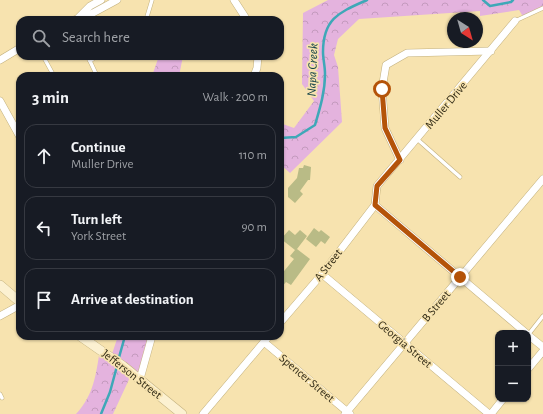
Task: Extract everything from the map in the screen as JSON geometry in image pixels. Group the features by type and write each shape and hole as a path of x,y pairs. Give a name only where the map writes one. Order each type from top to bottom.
{"main road":[{"path":"0,285 16,299"},
{"name":"Jefferson Street","path":"86,340 140,379 182,414"}],"street":[{"path":"79,16 90,6 101,0"},
{"path":"84,16 117,0"},
{"path":"234,0 244,16"},
{"name":"Muller Drive","path":"375,205 377,186 492,51 515,21"},
{"path":"0,60 16,50"},
{"path":"400,160 385,128 382,89 386,65 407,53 492,51"},
{"path":"256,72 258,60"},
{"path":"0,101 16,131"},
{"name":"B Street","path":"347,413 404,343 543,179"},
{"path":"375,205 522,330"},
{"name":"A Street","path":"284,318 322,274 375,205"},
{"name":"Georgia Street","path":"322,274 490,414"},
{"path":"0,316 16,307"},
{"path":"531,338 543,348"},
{"path":"140,379 151,340"},
{"path":"203,414 264,342"},
{"name":"Spencer Street","path":"264,342 347,413"},
{"path":"530,366 543,351"},
{"path":"490,414 500,402"}],"lane":[{"path":"147,16 152,0"},
{"path":"515,21 543,8"},
{"path":"45,60 52,72"},
{"path":"90,61 96,72"},
{"path":"417,139 460,177"},
{"path":"531,330 543,316"}],"green space":[{"path":"328,0 543,0 543,8 524,18 519,10 483,16 483,12 480,11 359,19 338,39 334,55 338,67 342,122 290,173 284,168 284,124 294,128 314,101 302,84 303,13"},
{"path":"158,60 182,60 180,72 153,72"},
{"path":"117,340 152,340 143,382 132,373 113,414 76,414 87,399 93,384 100,349 111,357"}],"building":[{"path":"304,165 311,167 310,180 308,180 300,191 303,194 295,203 288,197 288,188 297,178 299,168 303,168"},
{"path":"314,228 319,232 321,230 330,237 325,244 321,241 316,247 306,239"},
{"path":"289,230 295,235 300,230 307,236 297,249 310,259 291,285 286,282 284,284 284,271 294,259 290,256 295,250 284,241 284,236"}],"waterway":[{"name":"Napa Creek","path":"284,138 296,137 315,125 322,100 325,81 323,52 326,31 330,24 341,13 367,0"},
{"name":"Napa Creek","path":"483,0 490,6 511,2 513,0"},
{"name":"Napa Creek","path":"118,361 124,340"},
{"name":"Napa Creek","path":"101,414 110,392 117,366"}],"route":[{"path":"382,89 385,128 400,160 377,186 375,205 460,277"}]}
